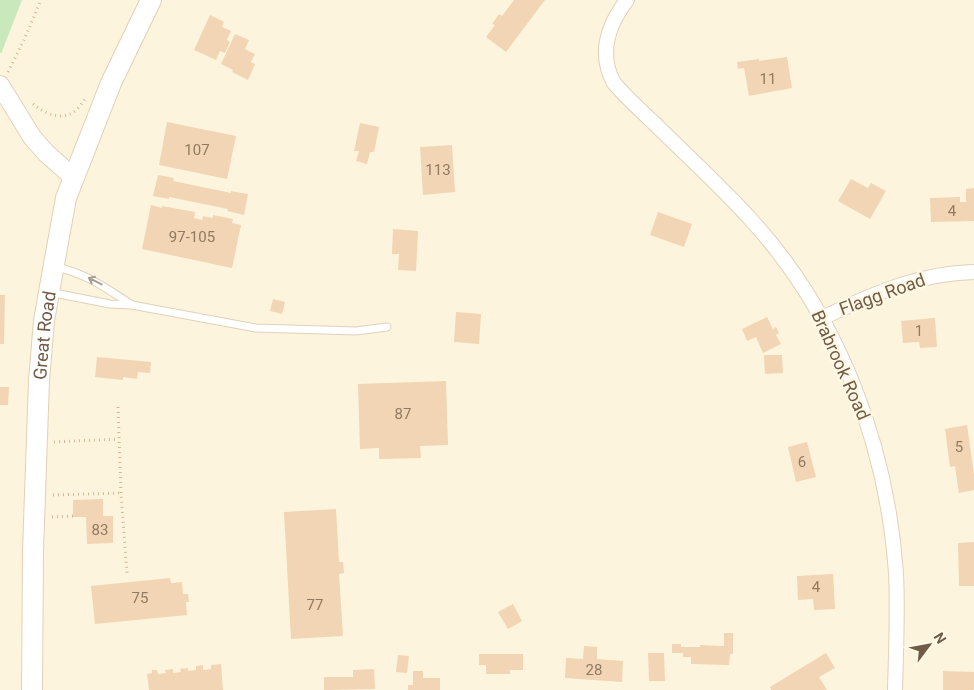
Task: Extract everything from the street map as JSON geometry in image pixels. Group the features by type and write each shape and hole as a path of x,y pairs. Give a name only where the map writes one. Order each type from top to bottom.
{"main road":[{"name":"Great Road","path":"32,690 33,552 39,380 44,321 66,198 111,83 150,0"}],"street":[{"name":"Brabrook Road","path":"627,0 612,27 606,44 605,57 611,76 618,88 752,221 789,268 822,318 835,343 867,423 884,486 892,536 897,587 895,690"},
{"path":"6,78 32,137 73,178"},
{"name":"Flagg Road","path":"822,318 871,295 915,280 937,275 974,272"}],"lane":[{"path":"54,267 69,270 98,282 132,305"},
{"path":"49,292 256,328 356,331 387,326"}],"path":[{"path":"6,78 41,0"},
{"path":"28,100 45,114 60,116 74,112 86,99"},
{"path":"118,407 121,493 127,574"},
{"path":"53,442 119,439"},
{"path":"52,495 121,493"},
{"path":"52,517 73,516"}],"green space":[{"path":"0,0 22,0 1,54 0,52"}],"building":[{"path":"514,0 545,0 506,52 486,37 495,25 492,24 499,14 502,16"},
{"path":"210,15 224,22 222,27 231,31 227,40 230,42 225,53 220,51 216,60 194,50"},
{"path":"235,34 249,40 245,49 255,54 251,62 255,64 248,80 221,64"},
{"path":"787,57 792,88 749,96 744,68 738,69 737,62"},
{"path":"167,122 236,136 227,179 159,165"},
{"path":"360,123 379,127 374,152 370,152 367,164 356,161 359,151 354,151"},
{"path":"452,145 455,192 423,195 420,147"},
{"path":"158,175 174,178 173,181 231,193 231,191 248,194 244,215 227,211 228,209 169,197 169,199 153,196"},
{"path":"851,179 868,188 871,183 886,191 870,219 838,201"},
{"path":"974,188 974,221 931,222 930,198 960,197 960,202 966,202 966,189"},
{"path":"151,205 195,212 194,218 202,220 203,216 213,218 213,215 233,219 232,223 241,225 232,268 142,249"},
{"path":"658,212 692,224 684,247 650,235"},
{"path":"393,229 418,231 416,271 398,270 399,254 392,254"},
{"path":"0,295 5,295 4,344 0,344"},
{"path":"273,299 285,302 282,314 270,311"},
{"path":"456,312 481,314 479,344 454,342"},
{"path":"767,317 773,329 776,327 779,333 776,335 781,344 763,353 756,337 747,341 742,329"},
{"path":"935,318 937,347 920,348 919,342 903,343 901,321"},
{"path":"764,355 782,355 783,373 765,374"},
{"path":"97,357 151,362 150,373 138,372 137,379 123,377 123,380 95,377"},
{"path":"446,381 448,445 420,446 421,458 379,459 379,448 360,449 358,384"},
{"path":"0,387 9,387 8,405 0,405"},
{"path":"967,425 974,474 974,490 959,493 955,466 950,467 945,429"},
{"path":"807,442 816,477 796,482 788,447"},
{"path":"103,499 103,516 113,516 113,543 87,544 86,517 73,517 73,500"},
{"path":"336,509 339,562 343,562 344,573 339,574 343,636 291,639 284,512"},
{"path":"974,542 974,586 959,586 958,543"},
{"path":"833,574 835,609 814,610 813,599 798,600 797,576"},
{"path":"170,578 171,583 182,582 183,594 188,594 189,602 186,602 187,615 95,624 91,586"},
{"path":"513,604 522,621 508,629 498,612"},
{"path":"724,633 733,633 733,654 730,654 729,665 691,664 691,657 683,657 683,653 672,653 672,644 681,644 681,647 700,647 700,645 724,646"},
{"path":"584,646 597,647 597,659 623,661 622,682 565,678 566,658 583,659"},
{"path":"648,653 664,653 665,681 649,681"},
{"path":"826,653 835,668 819,677 827,690 771,690 770,687"},
{"path":"479,654 523,654 523,670 510,670 510,674 486,674 486,665 479,665"},
{"path":"398,655 409,656 407,673 396,672"},
{"path":"221,664 223,690 149,690 147,674 152,673 152,670 157,670 158,674 166,673 165,670 173,669 173,673 181,672 180,669 196,670 196,666 203,665 203,670 211,669 211,665"},
{"path":"374,669 375,689 324,690 324,677 353,677 353,670"},
{"path":"413,671 423,671 423,678 440,678 440,690 408,690 408,685 413,685"},
{"path":"943,671 974,672 974,689 943,690"}]}
